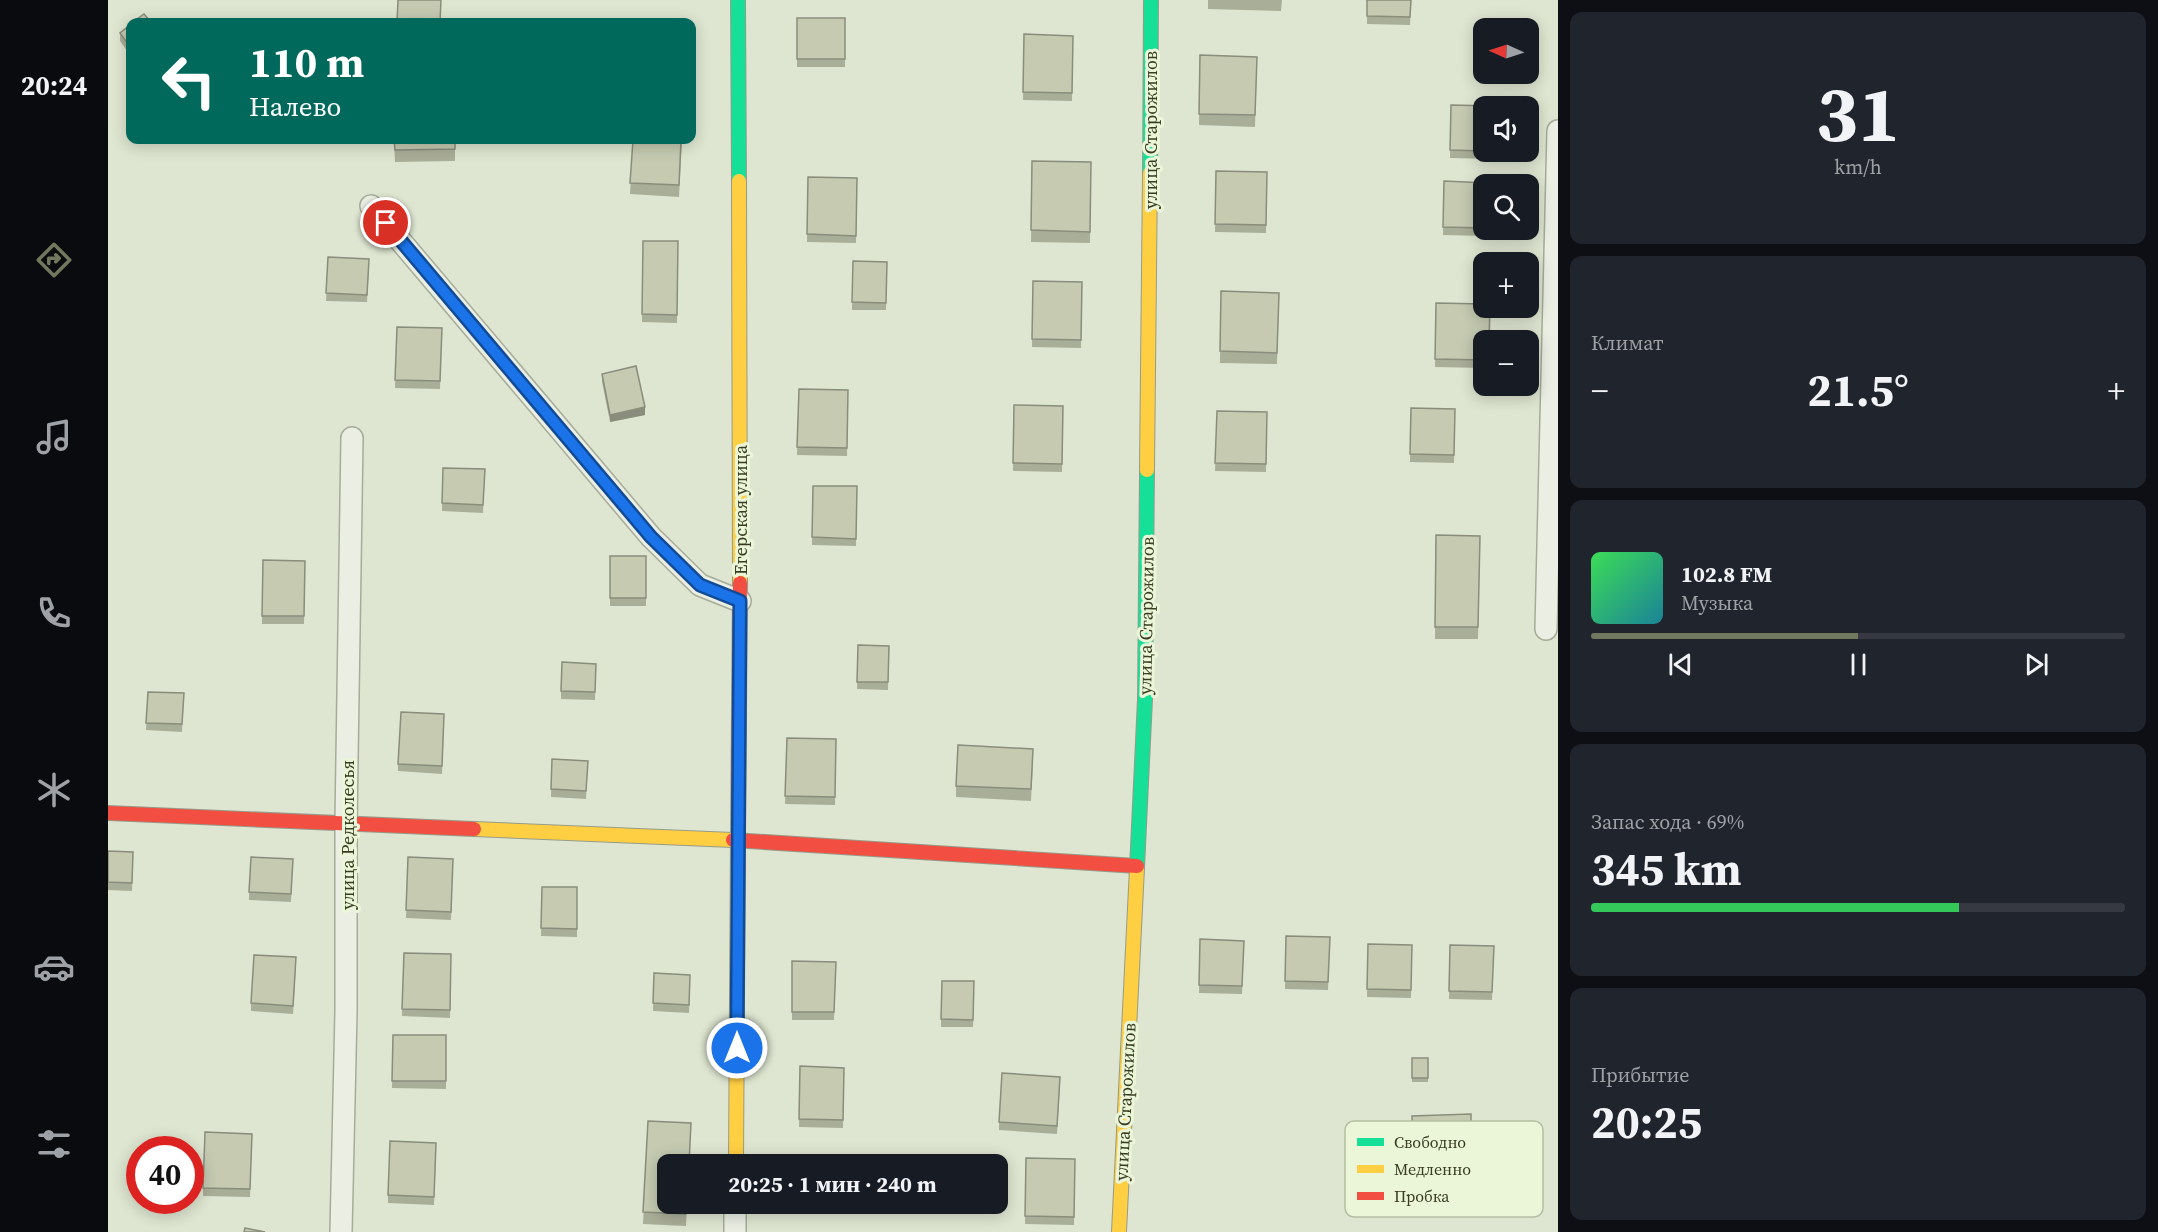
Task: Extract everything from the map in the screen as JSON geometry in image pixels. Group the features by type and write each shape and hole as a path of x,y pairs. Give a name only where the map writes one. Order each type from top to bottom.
{"street":[{"name":"Егерская улица","path":"736,1154 740,601 738,0"},
{"name":"улица Старожилов","path":"1119,1232 1145,699 1151,0"},
{"path":"1546,629 1558,131"},
{"path":"371,206 651,537 700,585 740,601"},
{"name":"улица Редколесья","path":"341,1232 346,1012 346,822 352,438"},
{"path":"108,813 738,840 1137,866"},
{"path":"735,1214 735,1232"}],"building":[{"path":"398,0 441,0 440,18 397,18"},
{"path":"1367,0 1411,0 1410,17 1367,16"},
{"path":"797,18 845,18 845,59 797,59"},
{"path":"126,28 126,41 120,33"},
{"path":"1024,34 1073,36 1072,93 1023,92"},
{"path":"1200,55 1257,57 1255,115 1199,114"},
{"path":"1451,105 1473,106 1473,151 1450,150"},
{"path":"394,144 455,144 455,149 395,150"},
{"path":"633,144 681,144 679,185 630,183"},
{"path":"1032,161 1091,162 1090,232 1031,230"},
{"path":"1216,171 1267,172 1266,225 1215,224"},
{"path":"808,177 857,178 856,236 807,234"},
{"path":"1444,181 1473,182 1473,228 1443,227"},
{"path":"643,241 678,241 677,315 642,314"},
{"path":"328,257 369,259 367,295 326,293"},
{"path":"853,261 887,262 886,303 852,302"},
{"path":"1033,281 1082,282 1081,340 1032,339"},
{"path":"1221,291 1279,293 1277,353 1220,351"},
{"path":"1436,303 1473,304 1473,318 1490,318 1489,330 1473,330 1473,360 1435,359"},
{"path":"397,327 442,328 440,381 395,380"},
{"path":"636,366 645,407 610,415 602,374"},
{"path":"799,389 848,390 847,448 797,447"},
{"path":"1014,405 1063,406 1062,464 1013,463"},
{"path":"1411,408 1455,409 1454,455 1410,454"},
{"path":"1217,411 1267,412 1266,464 1215,463"},
{"path":"443,468 485,469 483,505 442,503"},
{"path":"813,486 857,486 856,539 812,537"},
{"path":"1436,535 1480,536 1478,627 1435,627"},
{"path":"610,556 646,556 646,598 610,598"},
{"path":"263,560 305,561 304,616 262,616"},
{"path":"858,645 889,646 888,682 857,682"},
{"path":"562,662 596,664 595,692 561,691"},
{"path":"148,692 184,693 182,724 146,723"},
{"path":"401,712 444,714 442,766 398,764"},
{"path":"787,738 836,739 835,797 785,796"},
{"path":"958,745 1033,749 1031,789 956,786"},
{"path":"552,759 588,761 586,791 551,789"},
{"path":"108,851 133,852 132,883 108,882"},
{"path":"251,857 293,859 291,894 249,892"},
{"path":"408,857 453,859 451,912 406,910"},
{"path":"542,887 577,887 577,929 541,928"},
{"path":"1286,936 1330,937 1328,982 1285,981"},
{"path":"1200,939 1244,941 1242,986 1199,985"},
{"path":"1368,944 1412,945 1411,990 1367,989"},
{"path":"1450,945 1494,946 1492,992 1449,991"},
{"path":"404,953 451,954 450,1010 402,1009"},
{"path":"254,955 296,957 293,1006 251,1003"},
{"path":"792,961 836,962 834,1012 792,1012"},
{"path":"654,973 690,975 689,1005 653,1003"},
{"path":"942,981 974,981 973,1020 941,1019"},
{"path":"393,1035 446,1035 446,1081 392,1081"},
{"path":"1412,1058 1428,1058 1428,1078 1412,1078"},
{"path":"800,1066 844,1068 843,1120 799,1119"},
{"path":"1002,1073 1060,1077 1057,1126 999,1122"},
{"path":"1471,1114 1471,1121 1412,1121 1412,1116"},
{"path":"648,1121 691,1123 689,1154 657,1154 657,1213 643,1212"},
{"path":"205,1132 252,1134 250,1189 204,1188"},
{"path":"390,1141 436,1143 434,1197 388,1195"},
{"path":"1026,1158 1075,1159 1074,1217 1025,1216"},
{"path":"245,1228 265,1232 244,1232"}],"traffic: fast":[{"path":"738,0 739,181"},
{"path":"1150,173 1151,0"},
{"path":"1137,868 1145,699 1147,470"}],"traffic: slow":[{"path":"1147,470 1150,173"},
{"path":"739,181 740,583"},
{"path":"474,829 733,840"},
{"path":"736,1154 738,834"},
{"path":"1119,1232 1137,868"}],"traffic: jam":[{"path":"738,834 740,583"},
{"path":"108,813 474,829"},
{"path":"733,840 1137,866"}],"route":[{"path":"386,223 651,537 700,585 740,601 737,1048"}]}
